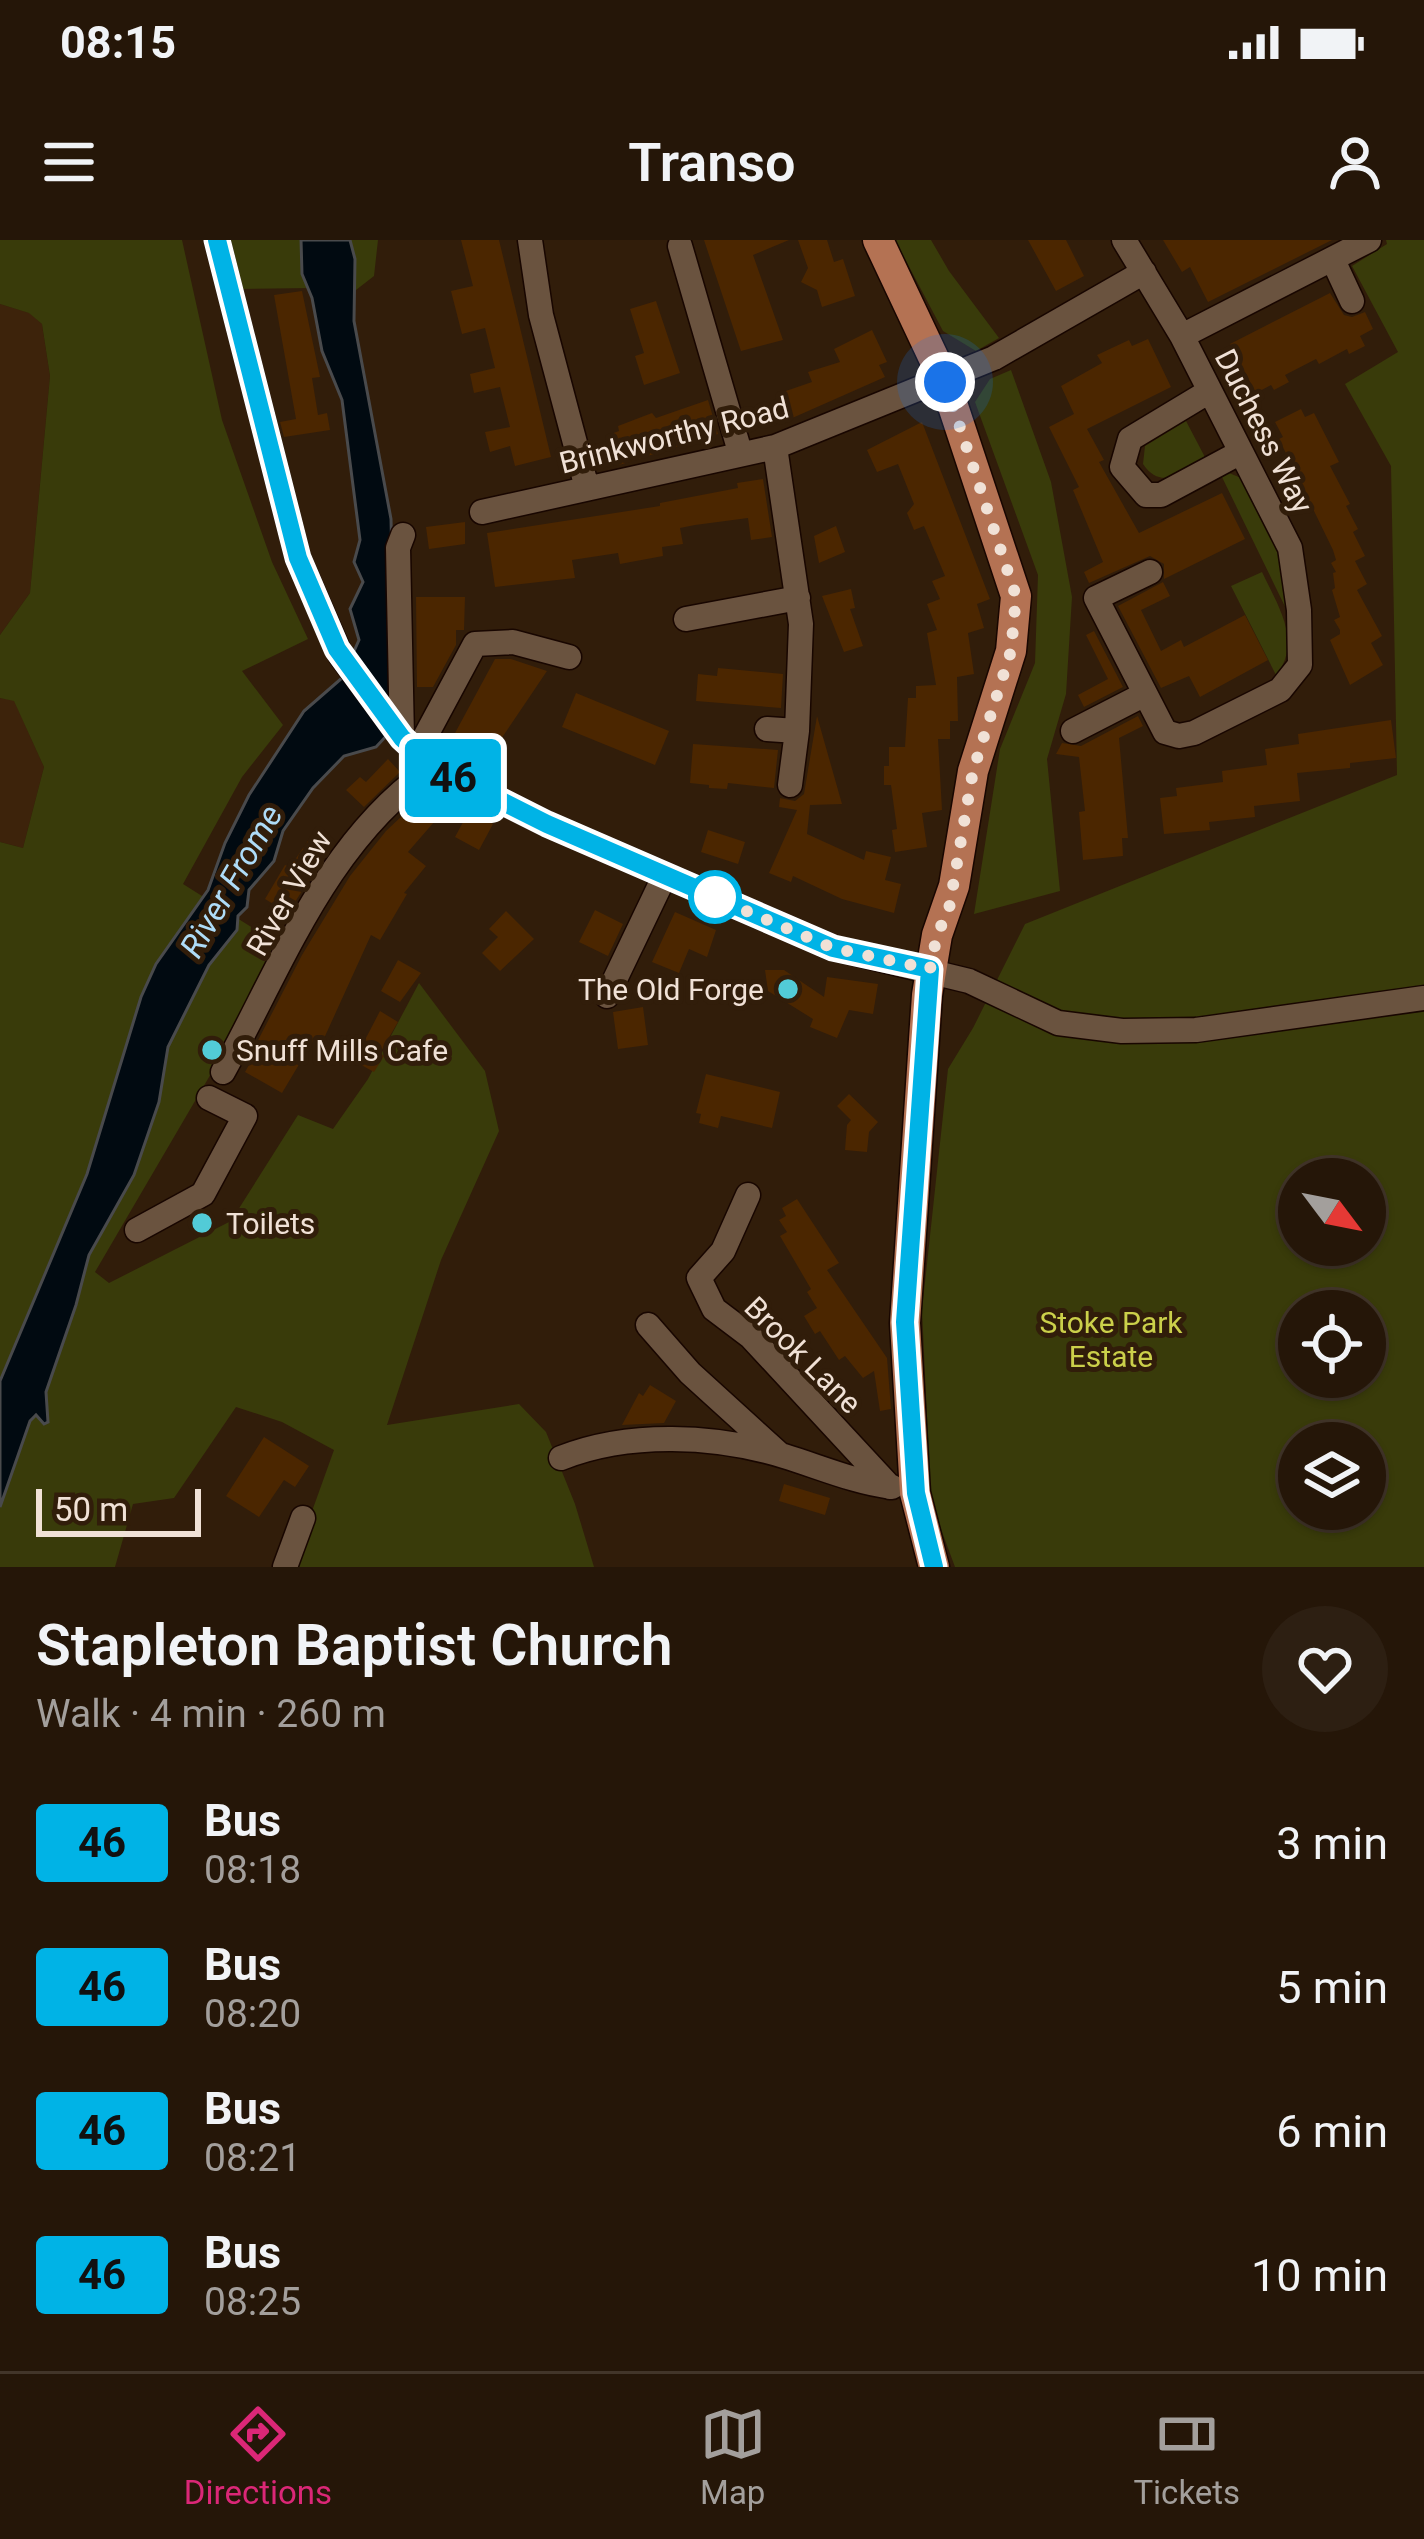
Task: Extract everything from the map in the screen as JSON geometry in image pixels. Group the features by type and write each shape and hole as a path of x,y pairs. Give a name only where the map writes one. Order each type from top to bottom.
{"main road":[{"path":"878,240 945,382 1016,596 1011,651 973,771 949,909 930,969 905,1322 903,1490 934,1567"}],"street":[{"path":"217,240 298,558 341,656 412,746 475,791 833,948 969,981 1058,1023 1122,1031 1196,1030 1424,998"},
{"path":"530,240 542,315 586,488"},
{"name":"Duchess Way","path":"1124,240 1182,336 1289,548 1299,610 1300,665 1280,690 1179,736 1165,732 1150,704"},
{"path":"1182,336 1369,240"},
{"path":"680,246 740,452"},
{"path":"1333,260 1352,301"},
{"path":"945,382 1144,272"},
{"name":"Brinkworthy Road","path":"482,512 775,447 945,382"},
{"path":"1208,392 1130,439 1123,467 1146,495 1161,495 1241,452"},
{"path":"775,447 801,624 790,785"},
{"path":"403,535 398,548 412,746"},
{"path":"1073,730 1150,704 1096,598 1150,572"},
{"path":"686,619 798,598"},
{"path":"412,746 475,644 513,642 569,657"},
{"path":"767,729 797,731"},
{"name":"River View","path":"223,1072 331,871 388,802 412,746"},
{"path":"607,996 664,875"},
{"path":"137,1230 203,1194 245,1116 209,1098"},
{"name":"Brook Lane","path":"748,1196 723,1251 699,1278 714,1309 751,1336 903,1490"},
{"path":"648,1324 690,1373 780,1455"},
{"path":"561,1458 586,1448 661,1440 730,1443 866,1484 903,1490"},
{"path":"285,1567 303,1518"}],"shaded area":[{"path":"0,304 30,313 42,324 50,376 30,593 0,635"},
{"path":"0,698 14,700 44,767 23,848 0,842"}],"green space":[{"path":"0,240 182,240 222,420 272,562 308,639 242,671 283,725 242,777 183,884 278,944 219,1060 95,1272 109,1283 231,1221 298,1115 333,1129 368,1079 419,983 485,1071 499,1131 441,1260 387,1425 519,1404 546,1432 594,1567 292,1567 334,1450 282,1422 236,1407 174,1498 133,1504 115,1567 0,1567 0,842 23,848 44,767 14,701 0,698 0,635 30,593 50,376 42,324 29,313 0,304"},
{"path":"230,240 378,240 374,276 347,297 312,288 238,289"},
{"path":"895,240 931,240 999,338 976,351 943,331"},
{"name":"Stoke Park Estate","path":"1386,240 1424,240 1424,1567 955,1567 931,1502 922,1310 948,1069 1025,924 1397,775 1391,466 1345,384 1398,352 1352,266 1387,244"},
{"path":"1011,370 1051,482 1072,597 1066,694 1047,759 1060,891 974,914 1000,749 1035,663 1038,575 975,402 990,379"},
{"path":"1186,421 1207,461 1173,477 1150,472 1143,464 1145,446"},
{"path":"1221,475 1246,480 1282,543 1292,621"},
{"path":"1262,572 1287,636 1284,662 1276,675 1231,586"}],"water":[{"name":"River Frome","path":"301,240 350,240 355,259 354,321 391,519 394,652 390,732 376,747 344,756 313,788 283,831 274,861 249,890 237,930 209,965 168,1047 159,1102 134,1175 89,1255 46,1392 48,1422 44,1424 36,1415 30,1421 0,1507 0,1381 87,1174 141,997 156,964 208,890 249,795 304,711 342,678 359,640 350,609 363,582 354,562 360,540 342,400 322,351 312,298 302,274"}],"building":[{"path":"461,240 499,240 551,457 515,466 510,446 490,452 485,432 510,427 500,387 474,393 470,374 495,368 485,328 462,334 451,291 473,286"},
{"path":"704,240 789,240 753,255 783,340 741,351"},
{"path":"798,240 827,240 834,262 843,259 855,296 822,307 817,290 801,282 808,268"},
{"path":"1028,240 1066,240 1084,276 1056,291"},
{"path":"1163,240 1332,240 1208,302 1190,267 1182,272"},
{"path":"302,291 320,377 312,378 318,415 327,413 330,430 284,437 280,422 296,419 274,295"},
{"path":"1330,293 1344,315 1365,312 1373,329 1360,336 1365,346 1349,354 1347,349 1319,364 1316,359 1285,375 1289,382 1256,393 1230,344"},
{"path":"656,301 680,373 644,385 635,356 644,353 630,309"},
{"path":"872,330 887,362 879,365 885,377 790,419 783,392 812,382 808,372 840,362 834,349"},
{"path":"1148,339 1171,387 1087,429 1104,460 1099,462 1139,533 1222,493 1245,539 1164,579 1164,564 1150,556 1089,583 1084,572 1103,562 1073,490 1079,487 1049,427 1074,414 1061,386 1102,363 1097,355 1129,340 1132,346"},
{"path":"708,400 718,434 619,465 608,435 619,431 618,426"},
{"path":"1301,409 1305,417 1314,413 1339,462 1330,466 1350,504 1346,506 1358,529 1353,532 1365,556 1355,561 1367,584 1357,590 1382,636 1371,643 1383,665 1350,685 1330,640 1340,634 1332,590 1336,572 1331,563 1336,560 1275,422"},
{"path":"922,422 990,599 977,604 984,628 968,633 974,674 957,677 958,721 950,721 950,739 938,739 942,810 922,813 927,847 895,852 892,830 897,829 891,785 884,785 884,766 889,766 889,747 905,747 908,698 916,698 916,686 936,685 927,633 937,630 927,604 940,599 932,581 945,576 924,526 914,530 907,513 914,504 898,464 877,472 867,450"},
{"path":"763,479 772,537 751,540 748,518 695,525 680,528 683,544 662,547 663,556 620,564 618,553 572,560 575,578 495,587 487,533 660,506"},
{"path":"465,522 465,544 429,549 426,527"},
{"path":"836,526 845,552 819,563 814,536"},
{"path":"1163,582 1170,596 1141,610 1161,651 1181,640 1184,647 1245,615 1268,660 1200,697 1189,676 1161,688 1118,606"},
{"path":"851,589 855,608 850,609 863,646 844,652 822,596"},
{"path":"416,597 465,597 464,630 456,630 456,645 433,687 417,687"},
{"path":"1094,631 1123,687 1084,707 1078,695 1108,679 1086,635"},
{"path":"495,659 547,671 491,754 455,733"},
{"path":"718,668 783,674 781,708 696,701 698,674 717,676"},
{"path":"576,693 669,731 655,765 562,727"},
{"path":"817,716 842,804 810,805 807,834 864,860 866,851 891,857 885,880 901,884 894,913 842,899 793,876 791,882 769,873 797,810 779,807 780,798 795,801 804,794"},
{"path":"1138,716 1143,726 1119,738 1128,838 1122,838 1123,856 1083,860 1079,812 1085,811 1079,757 1056,754 1062,743 1081,746"},
{"path":"1391,720 1396,758 1297,773 1300,801 1254,806 1255,817 1209,822 1210,830 1164,834 1160,798 1177,796 1176,788 1223,782 1222,771 1267,765 1265,749 1299,744 1298,734"},
{"path":"693,744 778,750 774,788 728,783 727,789 709,788 690,783"},
{"path":"388,759 400,772 364,807 346,790 360,777 366,782"},
{"path":"421,798 441,814 408,852 426,866 404,893 380,940 371,935 321,1045 313,1041 282,1093 245,1072 257,1051 253,1050 350,876 386,831"},
{"path":"469,811 493,824 479,850 455,837"},
{"path":"708,830 745,842 738,864 701,852"},
{"path":"312,835 330,847 288,913 265,899 285,865 290,867"},
{"path":"595,910 623,924 608,956 579,942"},
{"path":"506,911 534,939 500,971 482,953 498,937 489,929"},
{"path":"675,912 716,930 707,957 689,949 679,973 652,962"},
{"path":"398,960 421,973 400,1002 381,991"},
{"path":"765,970 784,970 824,997 827,977 878,984 873,1014 849,1010 837,1038 810,1027 813,1019 768,991"},
{"path":"643,1007 648,1045 618,1049 613,1012"},
{"path":"380,1011 398,1022 374,1072 354,1061"},
{"path":"706,1074 780,1092 772,1128 721,1116 718,1128 699,1123 701,1114 696,1113"},
{"path":"849,1094 878,1122 869,1132 867,1152 845,1150 851,1120 837,1106"},
{"path":"797,1199 839,1263 827,1270 887,1358 891,1409 880,1411 874,1371 863,1378 845,1356 839,1360 804,1316 817,1308 780,1236 787,1232 779,1220 786,1216 782,1208"},
{"path":"650,1385 676,1401 664,1423 622,1425 639,1393 643,1396"},
{"path":"264,1437 309,1466 295,1487 284,1480 259,1517 226,1496"},
{"path":"784,1484 830,1498 825,1515 779,1501"}],"bus line":[{"name":"46","path":"217,240 298,558 337,649 402,738 434,767 547,824 833,948 930,969 905,1322 916,1493 934,1567"}],"place":[{"name":"The Old Forge","path":"788,989"},
{"name":"Snuff Mills Cafe","path":"212,1050"},
{"name":"Toilets","path":"202,1223"}],"route":[{"path":"715,897 711,896 833,948 930,969 949,909 973,771 1011,651 1016,596 945,382"}]}
